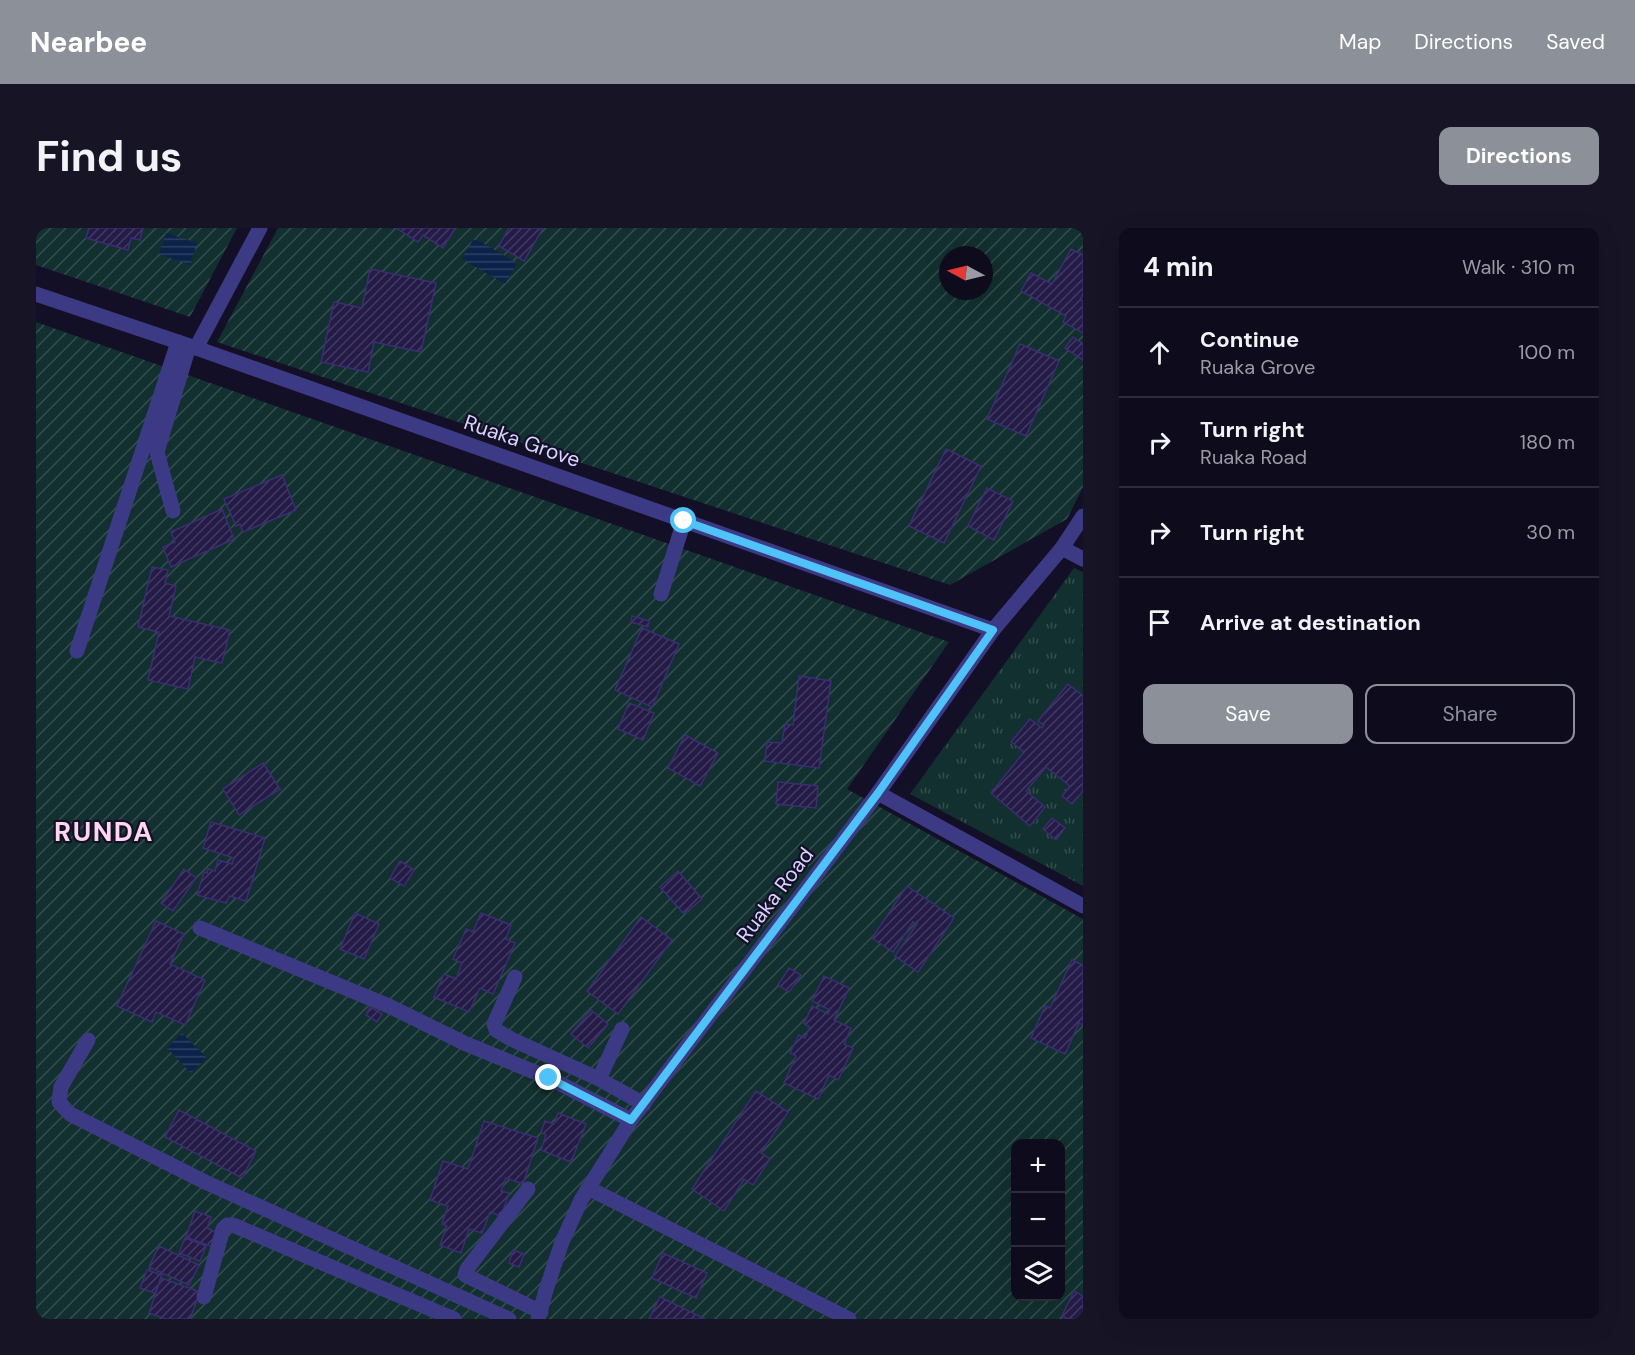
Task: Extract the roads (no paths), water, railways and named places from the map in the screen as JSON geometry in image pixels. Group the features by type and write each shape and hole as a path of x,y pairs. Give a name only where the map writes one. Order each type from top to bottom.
{"street":[{"path":"77,651 188,345 260,228"},
{"name":"Ruaka Grove","path":"36,294 188,345 993,630"},
{"path":"172,512 157,452 188,345"},
{"name":"Ruaka Road","path":"540,1315 562,1242 588,1188 631,1120 878,793 993,630 1062,548 1083,516"},
{"path":"661,594 684,521"},
{"path":"1062,548 1083,559"},
{"path":"878,793 1083,906"},
{"path":"200,928 389,1006 464,1043 549,1078 631,1120"},
{"path":"515,977 494,1024 496,1030 599,1079 644,1104"},
{"path":"599,1079 622,1029"},
{"path":"88,1040 61,1087 59,1102 70,1114 205,1182 509,1319"},
{"path":"588,1188 849,1319"},
{"path":"528,1189 466,1269 465,1275 540,1315"},
{"path":"204,1297 222,1229 227,1224 233,1224 454,1319"}],"water":[{"path":"166,233 197,243 190,265 159,254"},
{"path":"474,238 517,263 505,284 462,259"},
{"path":"182,1033 207,1058 191,1073 167,1048"}],"district":[{"name":"RUNDA","path":"104,832"}]}
